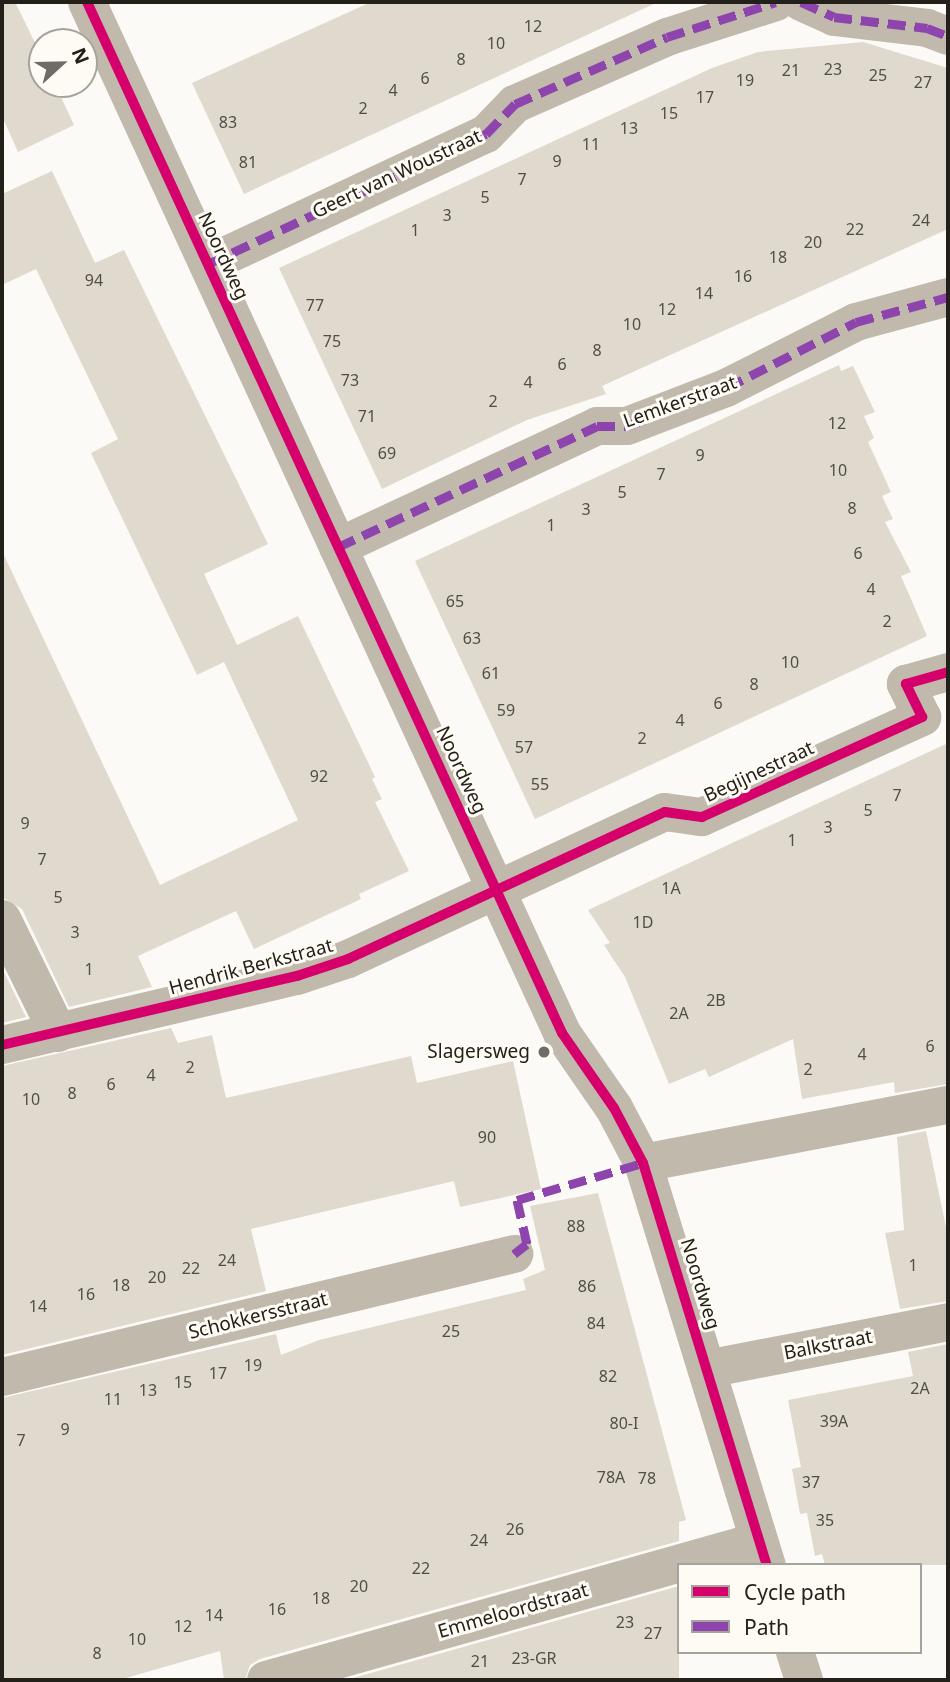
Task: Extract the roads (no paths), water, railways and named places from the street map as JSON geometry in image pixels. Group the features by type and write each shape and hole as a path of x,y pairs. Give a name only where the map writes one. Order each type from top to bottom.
{"street":[{"name":"Noordweg","path":"86,2 562,1033 614,1108 643,1163 763,1553"},
{"name":"Geert van Woustraat","path":"208,264 486,134 515,104 667,37 776,2"},
{"path":"801,2 834,17 927,28 948,36"},
{"name":"Lemkerstraat","path":"338,547 597,426 627,426 726,388 856,322 948,297"},
{"name":"Begijnestraat","path":"497,888 665,813 702,817 922,717 906,684 948,672"},
{"name":"Hendrik Berkstraat","path":"2,1045 297,976 348,959 497,888"},
{"path":"2,919 58,1032"},
{"path":"643,1163 948,1105"},
{"name":"Schokkersstraat","path":"2,1377 514,1254"},
{"name":"Balkstraat","path":"707,1368 948,1322"},
{"name":"Emmeloordstraat","path":"724,1563 763,1553"},
{"name":"Emmeloordstraat","path":"266,1680 677,1575"},
{"path":"796,1654 804,1680"}],"place":[{"name":"Slagersweg","path":"544,1052"}]}
